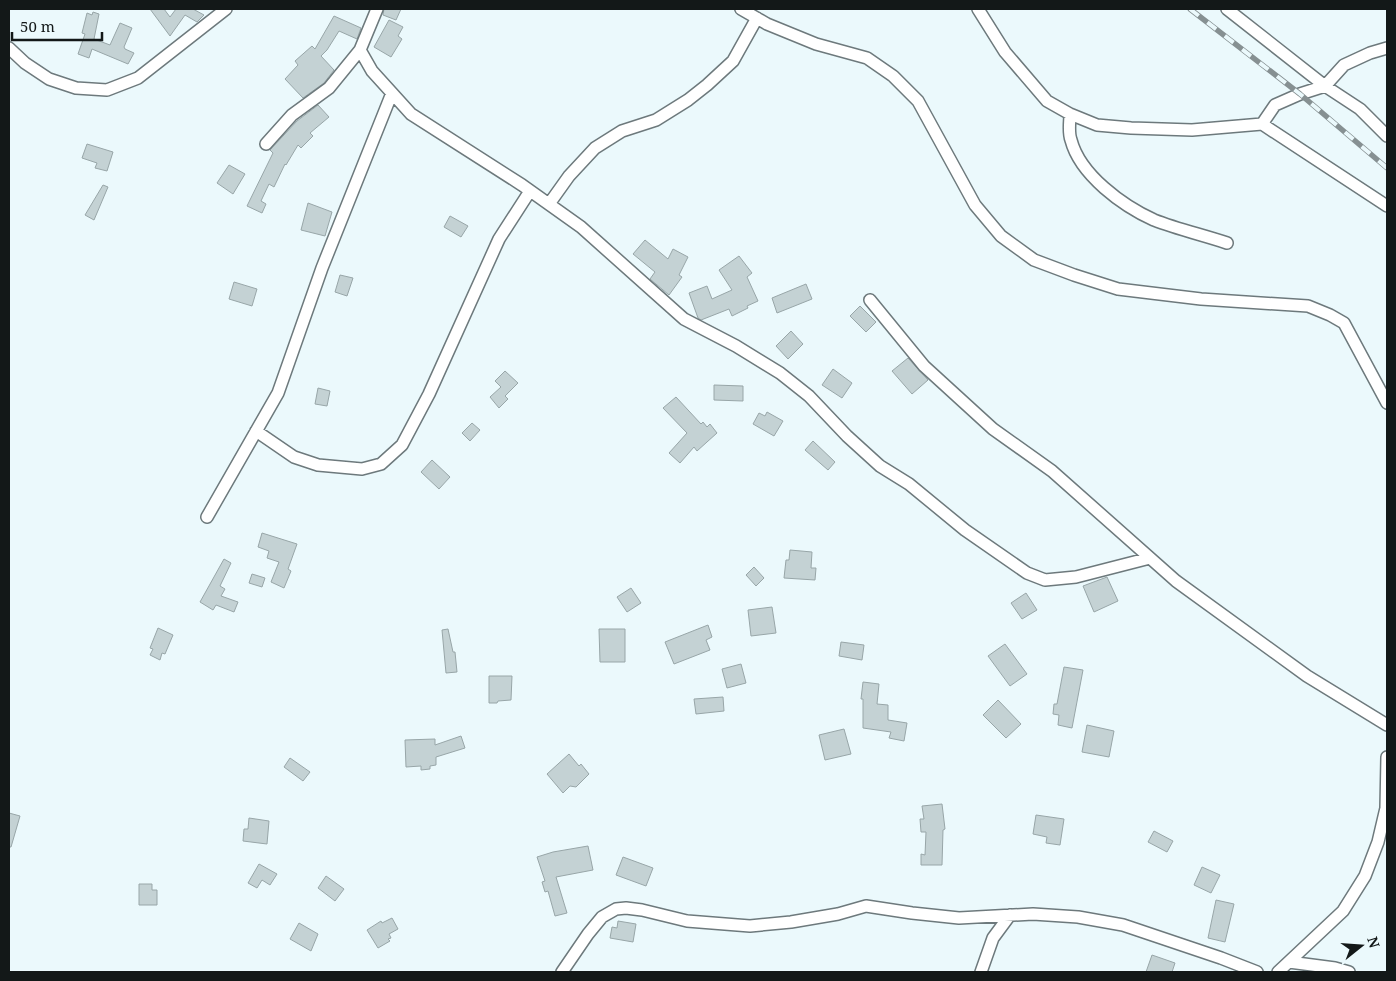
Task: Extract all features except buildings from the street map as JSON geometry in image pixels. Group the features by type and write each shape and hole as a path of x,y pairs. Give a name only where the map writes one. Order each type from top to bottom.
{"street":[{"path":"9,48 25,63 49,78 76,88 108,90 138,78 226,9"},
{"path":"266,144 292,115 329,88 360,50 376,9"},
{"path":"741,9 767,24 816,44 867,58 893,76 918,101 975,205 1001,236 1034,260 1118,289 1201,300 1308,306 1344,323 1387,403"},
{"path":"978,9 1005,52 1047,101 1070,114 1096,124 1131,128 1192,130 1262,124 1387,206"},
{"path":"1226,9 1325,86 1360,109 1387,136"},
{"path":"549,204 569,176 595,148 622,130 656,120 688,100 707,85 733,61 757,18"},
{"path":"1262,124 1275,104 1325,86 1344,65 1370,53 1387,48"},
{"path":"360,50 372,72 411,114 530,191 581,227 684,319 736,346 780,373 809,396 847,436 880,466 910,484 965,530 1027,573 1045,580 1076,577 1150,558"},
{"path":"207,517 278,393 322,268 392,93"},
{"path":"1070,114 1070,139 1078,158 1094,179 1128,206 1154,220 1227,243"},
{"path":"256,431 294,457 318,466 362,469 381,464 402,445 429,394 499,239 530,191"},
{"path":"870,300 924,366 993,430 1052,471 1176,581 1307,676 1387,725"},
{"path":"1278,972 1343,911 1365,876 1378,842 1386,808 1387,757"},
{"path":"562,972 602,917 616,909 642,910 687,921 750,926 792,922 838,914 866,906 959,918 1033,914 1123,924 1257,972"},
{"path":"982,972 993,938 1010,915"},
{"path":"1289,962 1335,968 1349,972"}],"railway":[{"path":"1190,9 1300,94 1387,168"}]}
